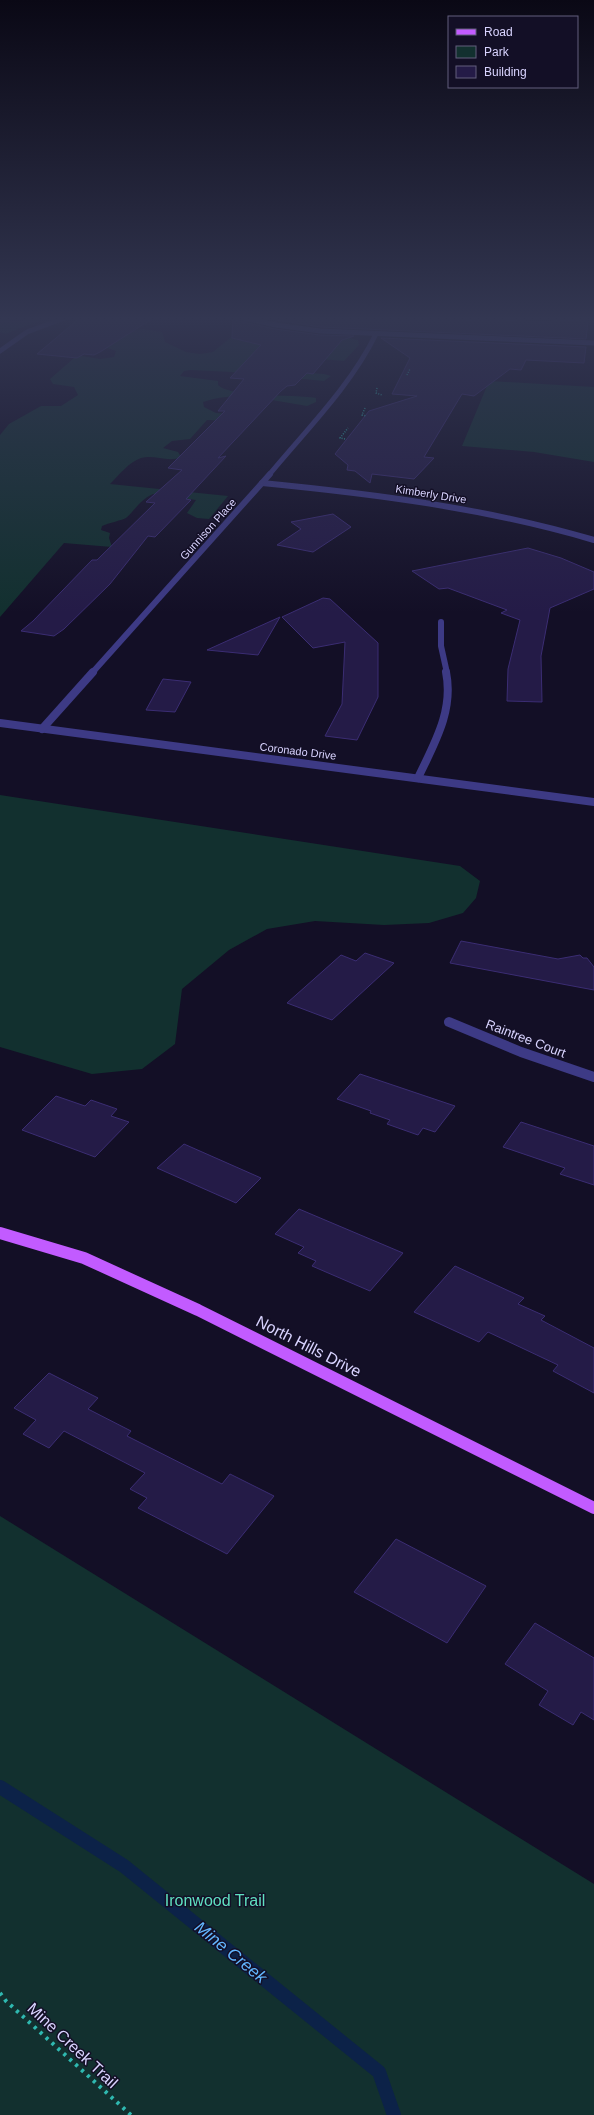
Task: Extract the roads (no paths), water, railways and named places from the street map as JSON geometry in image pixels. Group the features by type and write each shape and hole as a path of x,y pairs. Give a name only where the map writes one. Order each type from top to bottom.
{"main road":[{"name":"North Hills Drive","path":"0,1233 84,1258 198,1310 594,1508"}],"street":[{"name":"Gunnison Place","path":"42,728 262,484 319,416"},
{"name":"Kimberly Drive","path":"262,484 422,502 564,530 594,540"},
{"path":"418,778 444,724 449,685 441,646 441,622"},
{"name":"Coronado Drive","path":"0,723 594,802"},
{"name":"Raintree Court","path":"449,1022 521,1052 594,1077"}],"waterway":[{"name":"Mine Creek","path":"0,1787 124,1866 379,2072 394,2115"}],"park label":[{"name":"Ironwood Trail","path":"215,1900"}]}
